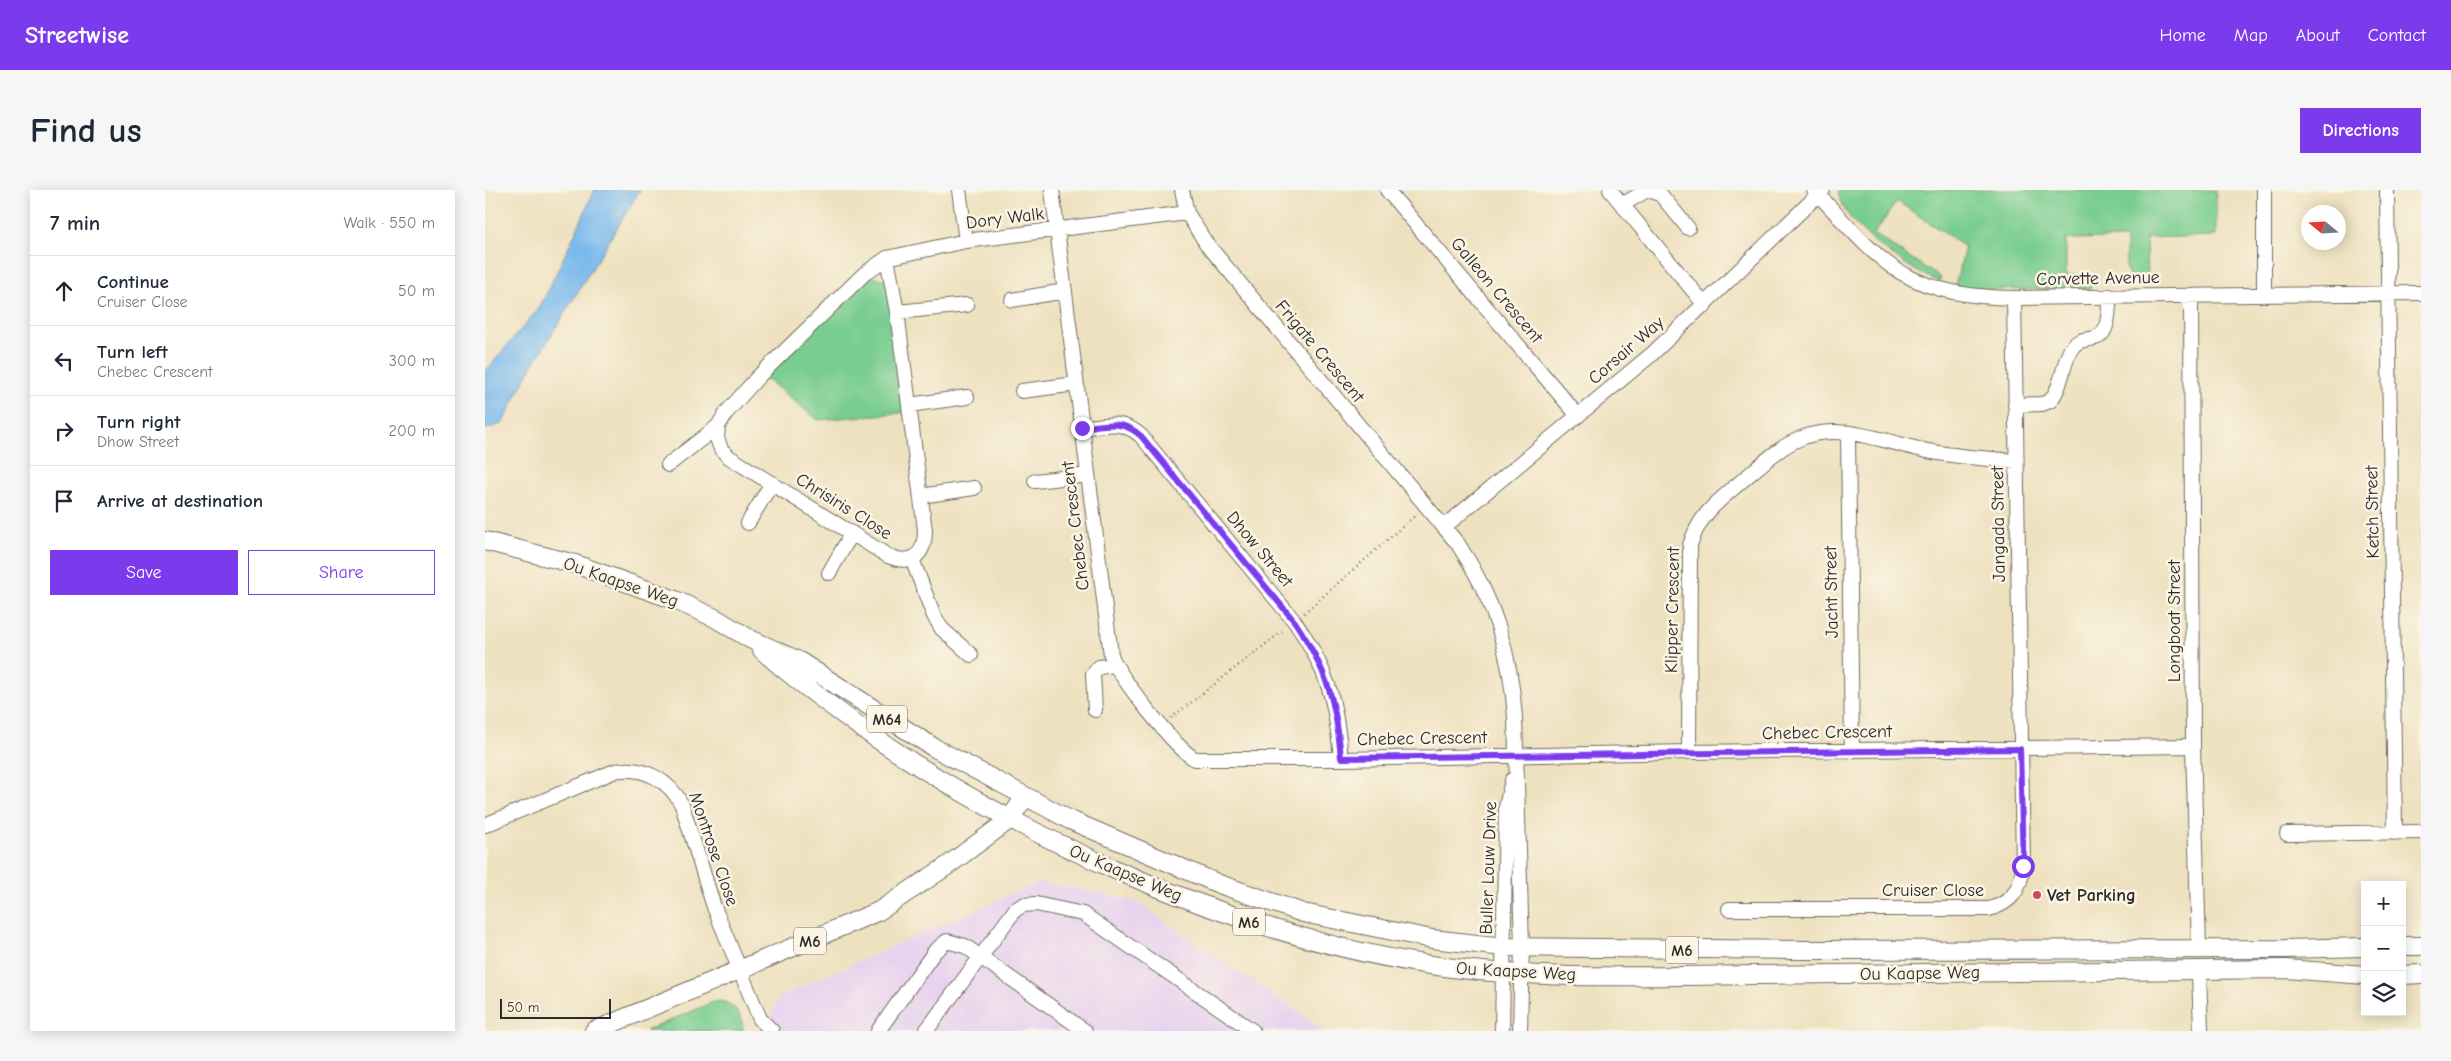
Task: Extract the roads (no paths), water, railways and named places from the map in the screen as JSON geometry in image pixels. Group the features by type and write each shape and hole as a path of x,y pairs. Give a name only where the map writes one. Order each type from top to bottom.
{"main road":[{"name":"Ou Kaapse Weg","path":"485,541 575,564 625,580 707,614 751,639 799,661 933,747 1070,820 1219,884 1303,913 1433,939 1504,947 1803,950 2285,949 2361,947"},
{"name":"Ou Kaapse Weg","path":"751,639 790,677 870,736 920,769 1009,820 1058,844 1204,907 1283,933 1422,964 1503,974 1679,976 2047,971 2199,972 2286,969 2361,975"},
{"name":"M6","path":"594,1031 879,911 940,871 1009,820 1025,797"},
{"path":"2406,946 2421,946"},
{"path":"2406,975 2421,974"}],"street":[{"path":"959,190 967,241"},
{"name":"Chebec Crescent","path":"1051,190 1109,645 1114,665 1121,677 1180,748 1195,759 1341,758 1515,761 1689,752 2193,746"},
{"name":"Frigate Crescent","path":"1182,190 1187,213 1206,243 1445,527"},
{"name":"Galleon Crescent","path":"1387,190 1578,416"},
{"path":"1610,190 1705,305"},
{"path":"1622,205 1649,190 1661,195 1688,228"},
{"path":"2264,190 2264,294"},
{"name":"Ketch Street","path":"2387,190 2395,833"},
{"name":"Corsair Way","path":"1445,527 1652,354 1705,305 1819,192"},
{"name":"Corvette Avenue","path":"1819,192 1869,246 1899,272 1928,286 1954,293 1978,297 2014,298 2421,293"},
{"name":"Dory Walk","path":"887,258 967,241 1187,213"},
{"path":"668,465 718,426 725,413 758,377 863,274 887,258 897,312 925,541 922,550 912,559 934,616 942,629 971,655"},
{"path":"1012,300 1065,291"},
{"name":"Longboat Street","path":"2191,295 2193,746 2199,948"},
{"path":"2015,405 2042,404 2050,401 2073,346 2097,338 2105,332 2109,320 2109,296"},
{"name":"Jangada Street","path":"2014,298 2020,749"},
{"path":"897,312 967,305"},
{"path":"1022,391 1077,384"},
{"path":"909,405 967,397"},
{"name":"Dhow Street","path":"1082,428 1123,425 1132,428 1141,436 1295,622 1312,646 1326,676 1338,723 1341,758"},
{"name":"Chrisiris Close","path":"718,426 717,438 721,449 729,457 888,556 899,561 912,559"},
{"name":"Klipper Crescent","path":"1689,752 1688,566 1690,545 1696,526 1711,508 1785,447 1799,439 1814,434 1848,434 1930,452 2016,461"},
{"name":"Jacht Street","path":"1848,434 1852,750"},
{"path":"1035,481 1088,475"},
{"path":"748,523 772,483"},
{"path":"921,496 974,488"},
{"name":"Buller Louw Drive","path":"1445,527 1482,583 1504,639 1513,681 1522,947 1521,1031"},
{"path":"829,573 852,533"},
{"path":"1095,710 1093,674 1099,667 1114,665"},
{"name":"Cruiser Close","path":"1729,909 1989,909 2003,905 2013,897 2021,881 2020,749"},
{"name":"Buller Louw Drive","path":"1502,1031 1506,807 1515,761"},
{"name":"Montrose Close","path":"485,825 615,771 624,769 653,776 675,792 682,805 714,907 759,1019 768,1030"},
{"path":"2287,834 2421,832"},
{"path":"926,1031 1015,910 1023,905 1036,904 1083,914 1233,1026 1253,1031"},
{"path":"878,1031 941,944 947,941 957,942 981,957 1085,1031"},
{"path":"2199,972 2201,1031"}],"water":[{"path":"594,190 640,190 527,375 502,424 485,429 485,372 540,307"}],"place":[{"name":"Vet Parking","path":"2037,895"}]}
